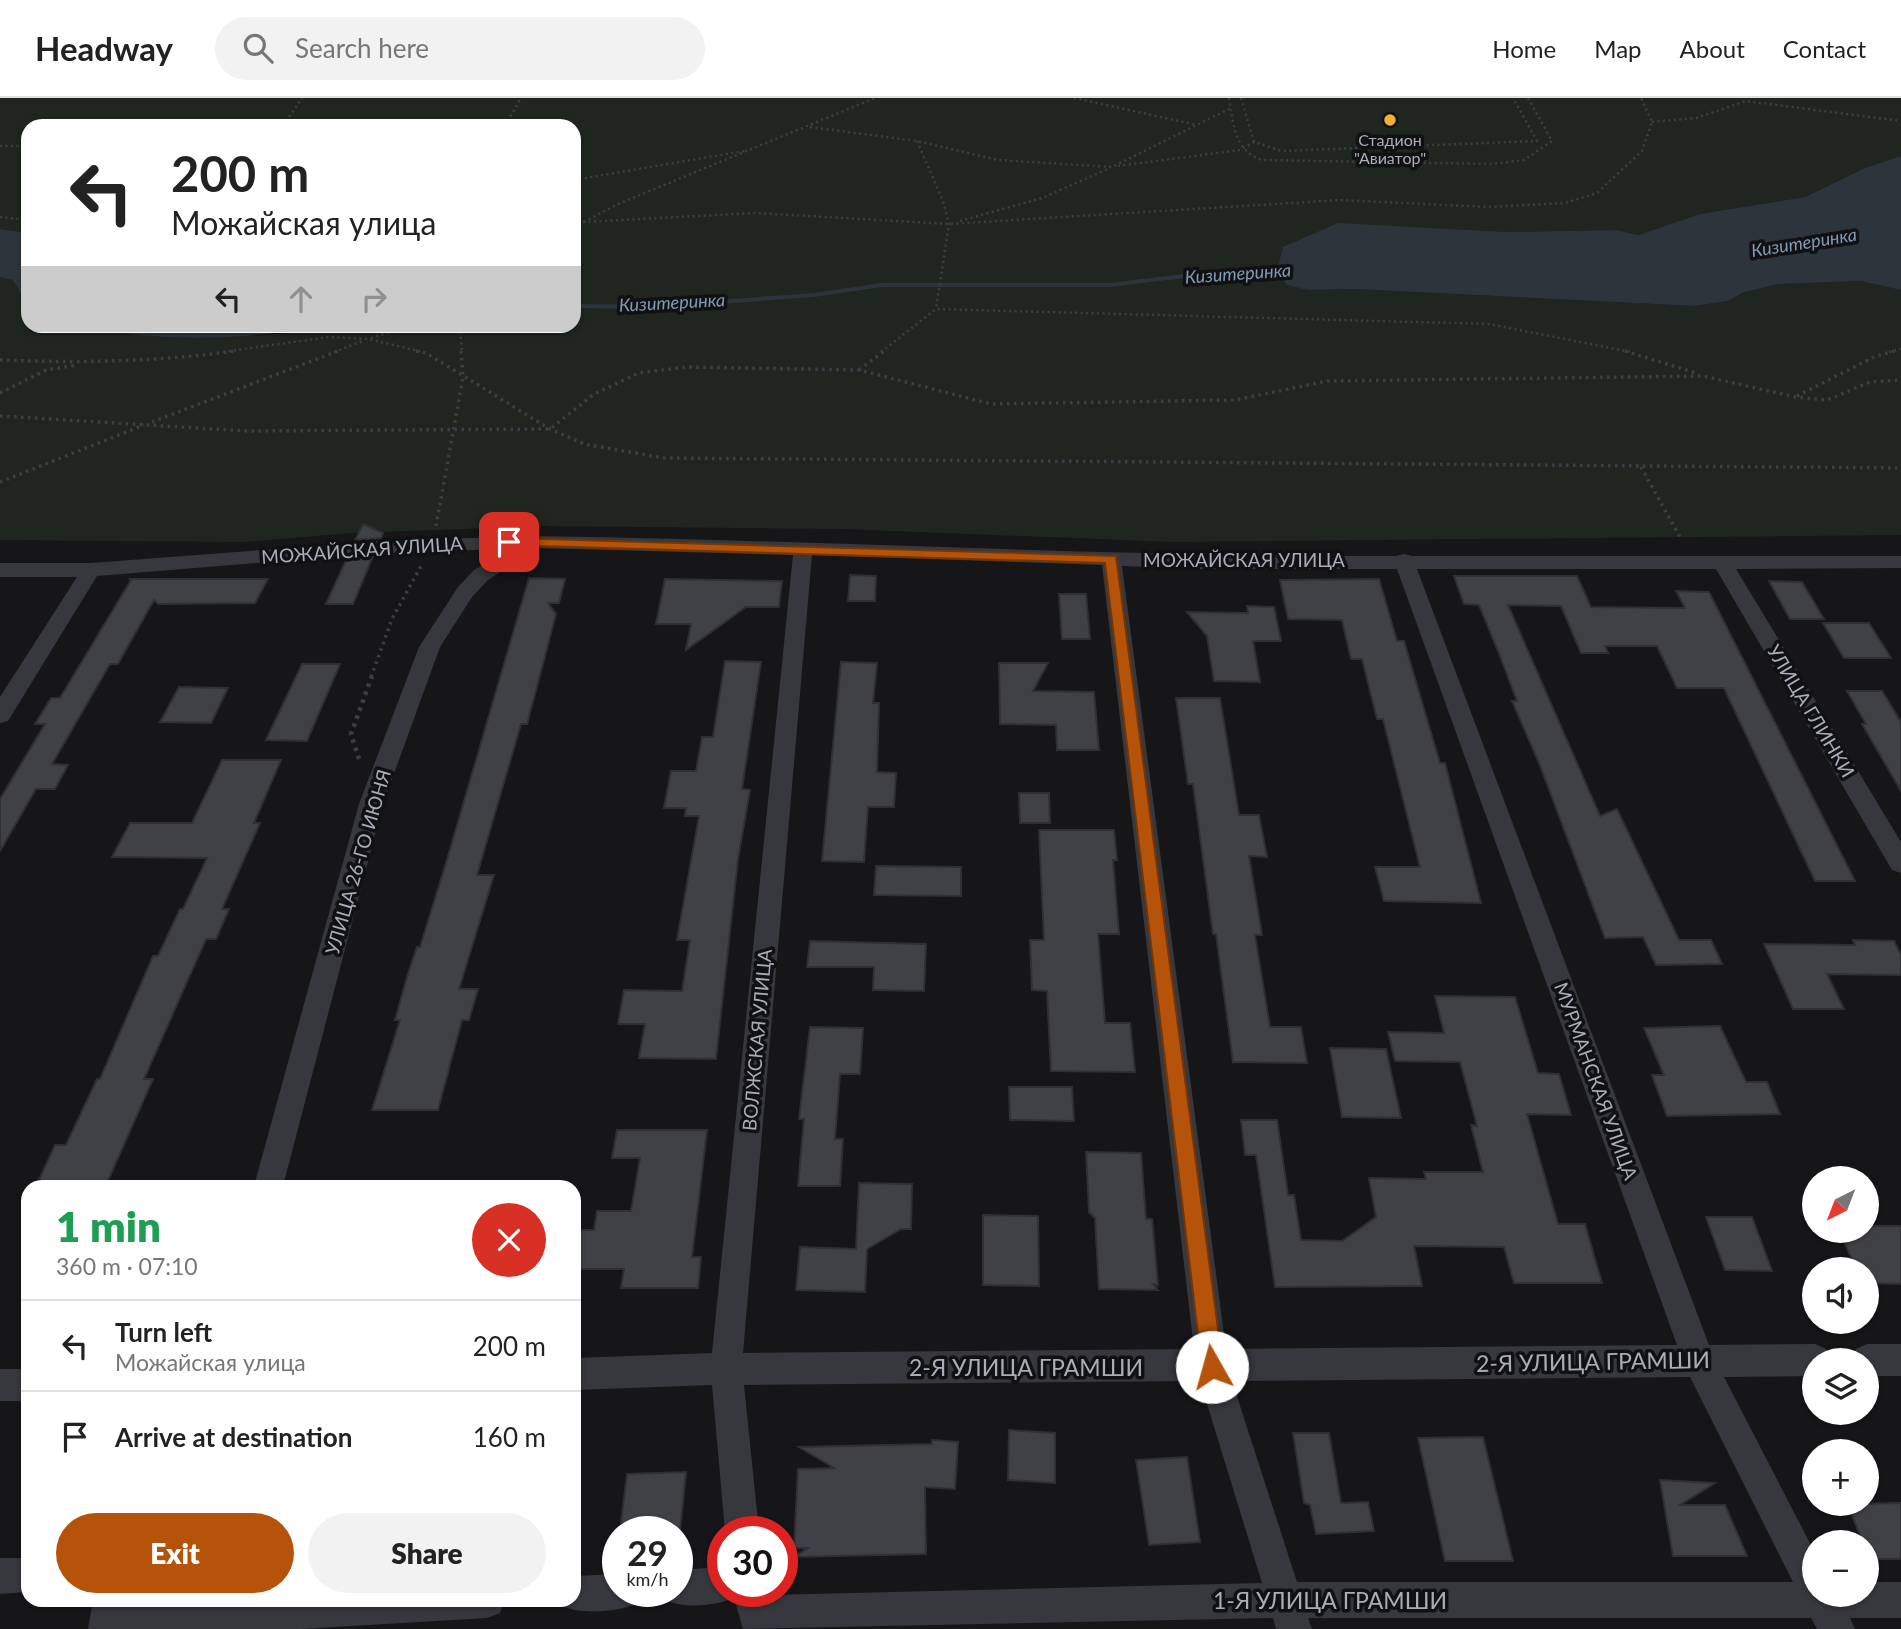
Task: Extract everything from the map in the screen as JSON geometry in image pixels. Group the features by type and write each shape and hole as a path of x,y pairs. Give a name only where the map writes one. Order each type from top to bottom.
{"street":[{"name":"МОЖАЙСКАЯ УЛИЦА","path":"0,570 91,570 379,547 534,541 1200,563 1721,559 1901,562"},
{"name":"УЛИЦА 26-ГО ИЮНЯ","path":"270,1180 371,804 430,647 465,592 481,575 534,541"},
{"name":"ВОЛЖСКАЯ УЛИЦА","path":"741,1516 726,1369 803,550"},
{"path":"1111,559 1212,1367 1288,1614"},
{"name":"УЛИЦА ГЛИНКИ","path":"1721,559 1901,863"},
{"name":"МУРМАНСКАЯ УЛИЦА","path":"1404,560 1699,1361 1802,1564"},
{"path":"0,715 91,570"},
{"name":"2-Я УЛИЦА ГРАМШИ","path":"581,1374 726,1369 1802,1360"},
{"path":"1879,1360 1901,1360"},
{"path":"0,1385 21,1385"},
{"path":"0,1576 21,1575"},
{"path":"581,1594 602,1592"},
{"name":"1-Я УЛИЦА ГРАМШИ","path":"1879,1601 1901,1600"},
{"name":"1-Я УЛИЦА ГРАМШИ","path":"756,1611 1288,1614 1802,1604"},
{"path":"108,1617 330,1607"}],"path":[{"path":"288,119 302,98"},
{"path":"509,119 521,98"},
{"path":"583,222 618,204 875,98"},
{"path":"1074,98 1198,125"},
{"path":"1228,98 1240,150 1249,157 1262,160 1492,164 1524,160 1544,149 1552,141 1528,98"},
{"path":"1241,98 1254,142"},
{"path":"810,127 917,141 998,160 1112,167 1162,158 1240,150 1254,142 1282,151 1537,141 1513,98"},
{"path":"583,222 755,213 949,224 1340,200 1488,207 1565,203 1597,193 1643,151 1652,121 1641,98"},
{"path":"1652,121 1696,118 1746,101 1901,121"},
{"path":"949,224 1042,198 1112,167 1231,108"},
{"path":"917,141 943,201 949,224 936,309"},
{"path":"0,146 21,146"},
{"path":"1415,146 1427,163"},
{"path":"581,179 755,149"},
{"path":"0,218 21,220"},
{"path":"859,370 936,309 1489,324 1611,346 1703,376 1795,397 1827,400 1870,382 1901,380"},
{"path":"0,482 324,354 388,333"},
{"path":"0,360 88,363 177,359 329,337 369,339 426,353 550,429 584,444 664,458 1901,468"},
{"path":"1795,397 1876,356 1901,349"},
{"path":"0,393 46,370 88,363"},
{"path":"0,416 247,431 550,429 594,394 639,373 686,367 859,370 991,404 1235,400 1327,381 1703,376"},
{"path":"1641,466 1692,560"}],"shaded area":[{"path":"0,98 1901,98 1901,156 1865,168 1805,197 1700,214 1638,235 1617,230 1504,232 1308,290 1354,289 1695,306 1728,301 1742,293 1778,284 1860,281 1901,290 1901,535 1173,542 842,529 545,526 351,533 246,542 0,540 0,277 13,279 21,294 21,333 252,336 289,333 581,333 581,119 21,119 21,232 0,229"}],"water":[{"path":"1901,156 1901,290 1860,281 1778,284 1742,293 1728,301 1695,306 1354,289 1308,290 1287,285 1277,271 1283,247 1338,223 1504,232 1617,230 1638,235 1700,214 1805,197 1865,168"},
{"path":"0,229 21,232 21,294 13,280 0,277"},
{"path":"127,333 274,333 203,338"}],"building":[{"path":"363,524 383,533 381,538 355,540"},
{"path":"373,556 353,604 326,604 347,558"},
{"path":"850,575 876,576 875,601 848,601"},
{"path":"1454,576 1577,576 1591,607 1685,608 1676,591 1709,592 1855,881 1815,881 1724,688 1677,688 1657,646 1605,646 1608,653 1581,653 1561,606 1508,605 1600,816 1617,809 1679,940 1711,940 1722,964 1656,965 1643,937 1605,938 1539,763 1512,701 1517,701 1479,605 1464,604"},
{"path":"529,578 565,579 559,603 548,603 556,614 527,724 521,724 477,875 494,875 459,989 478,989 469,1020 462,1020 438,1110 372,1110 400,1020 395,1020 407,977 417,947 420,947 446,863"},
{"path":"129,579 268,579 255,603 158,604 154,600 118,664 110,664 52,764 68,765 55,789 36,789 0,851 0,799 45,724 35,724 51,698 60,698 131,580"},
{"path":"665,579 782,581 779,607 746,607 686,650 691,624 656,624"},
{"path":"1379,579 1397,641 1404,641 1440,763 1445,763 1481,903 1384,901 1375,867 1420,867 1383,719 1377,719 1362,659 1351,659 1342,620 1288,619 1280,580"},
{"path":"1769,581 1802,582 1824,619 1790,619"},
{"path":"1059,594 1086,594 1090,639 1062,639"},
{"path":"1247,606 1274,607 1281,641 1253,641 1260,682 1214,681 1207,636 1187,612 1248,613"},
{"path":"1823,623 1869,623 1891,658 1844,658"},
{"path":"725,661 761,662 742,789 750,790 738,859 716,1059 639,1058 645,1024 618,1024 624,990 682,991 690,940 677,940 699,816 685,816 686,808 664,808 671,771 696,771 702,737 713,737"},
{"path":"841,662 877,663 873,703 879,703 877,772 896,773 894,807 868,807 864,862 822,861"},
{"path":"999,663 1048,663 1033,691 1094,692 1099,750 1057,750 1056,725 1000,724"},
{"path":"302,664 340,664 307,741 266,740"},
{"path":"179,687 228,688 211,723 160,722"},
{"path":"1847,691 1882,691 1901,722 1901,791 1862,724 1866,724"},
{"path":"1176,698 1220,698 1239,815 1259,815 1267,857 1249,856 1262,935 1255,935 1270,1027 1301,1027 1307,1063 1233,1062 1193,784 1188,784"},
{"path":"222,760 281,760 254,823 260,823 222,909 229,909 216,939 206,939 144,1079 153,1079 108,1180 39,1180 55,1145 66,1145 97,1079 100,1079 153,956 158,956 207,858 112,857 130,823 192,823"},
{"path":"1019,793 1049,793 1050,823 1020,823"},
{"path":"1039,830 1114,830 1117,860 1113,860 1119,934 1098,934 1105,1023 1130,1023 1135,1072 1051,1071 1047,991 1032,990 1030,940 1044,940"},
{"path":"876,866 961,867 961,896 874,895"},
{"path":"1853,940 1894,941 1901,955 1901,975 1827,974 1844,1009 1793,1009 1764,944 1855,945"},
{"path":"810,941 926,944 924,991 873,990 874,967 807,967"},
{"path":"1435,996 1515,997 1538,1073 1559,1074 1571,1115 1527,1114 1558,1224 1585,1224 1602,1283 1514,1283 1504,1247 1414,1246 1422,1286 1275,1287 1256,1155 1245,1155 1241,1120 1277,1120 1288,1195 1294,1195 1301,1240 1342,1241 1376,1217 1369,1178 1426,1179 1424,1172 1483,1172 1471,1125 1477,1126 1460,1062 1395,1061 1388,1032 1444,1033"},
{"path":"1720,1026 1746,1082 1767,1082 1780,1114 1667,1116 1652,1075 1664,1075 1644,1028"},
{"path":"810,1027 863,1028 860,1074 840,1074 835,1139 843,1139 840,1186 798,1186 804,1119 799,1119"},
{"path":"1330,1048 1386,1049 1401,1118 1342,1117"},
{"path":"1009,1087 1072,1087 1074,1121 1010,1120"},
{"path":"617,1130 707,1130 692,1257 701,1257 698,1288 621,1288 624,1269 581,1269 581,1230 594,1230 597,1211 631,1211 640,1158 612,1158"},
{"path":"1086,1152 1141,1153 1146,1219 1152,1219 1158,1285 1153,1284 1158,1290 1099,1289 1095,1218 1089,1212"},
{"path":"859,1183 912,1184 911,1229 901,1229 867,1249 865,1292 796,1290 800,1247 856,1249"},
{"path":"983,1215 1038,1216 1039,1286 983,1285"},
{"path":"1706,1217 1752,1217 1772,1271 1725,1270"},
{"path":"1880,1226 1901,1226 1901,1284 1879,1283 1879,1257 1851,1257 1845,1243 1879,1243"},
{"path":"1009,1430 1055,1433 1055,1483 1008,1480"},
{"path":"1293,1433 1329,1433 1341,1503 1368,1502 1374,1531 1316,1534 1310,1505 1304,1503"},
{"path":"1483,1437 1513,1561 1445,1561 1418,1438"},
{"path":"932,1440 958,1442 955,1489 925,1487 926,1554 798,1557 808,1548 798,1548 798,1516 796,1516 798,1469 834,1468 799,1447 932,1444"},
{"path":"1187,1457 1200,1542 1149,1545 1136,1460"},
{"path":"686,1472 682,1516 622,1516 627,1474"},
{"path":"1660,1480 1715,1483 1680,1505 1725,1505 1747,1556 1673,1556"},
{"path":"1879,1503 1901,1503 1901,1559 1879,1559 1879,1530 1858,1530 1852,1516 1879,1516"}],"waterway":[{"name":"Кизитеринка","path":"581,306 650,307 814,295 882,285 1109,285 1192,275 1289,270"}],"place":[{"name":"Стадион \"Авиатор\"","path":"1390,120"}],"route":[{"path":"509,542 994,553 1111,559 1212,1367"}]}
